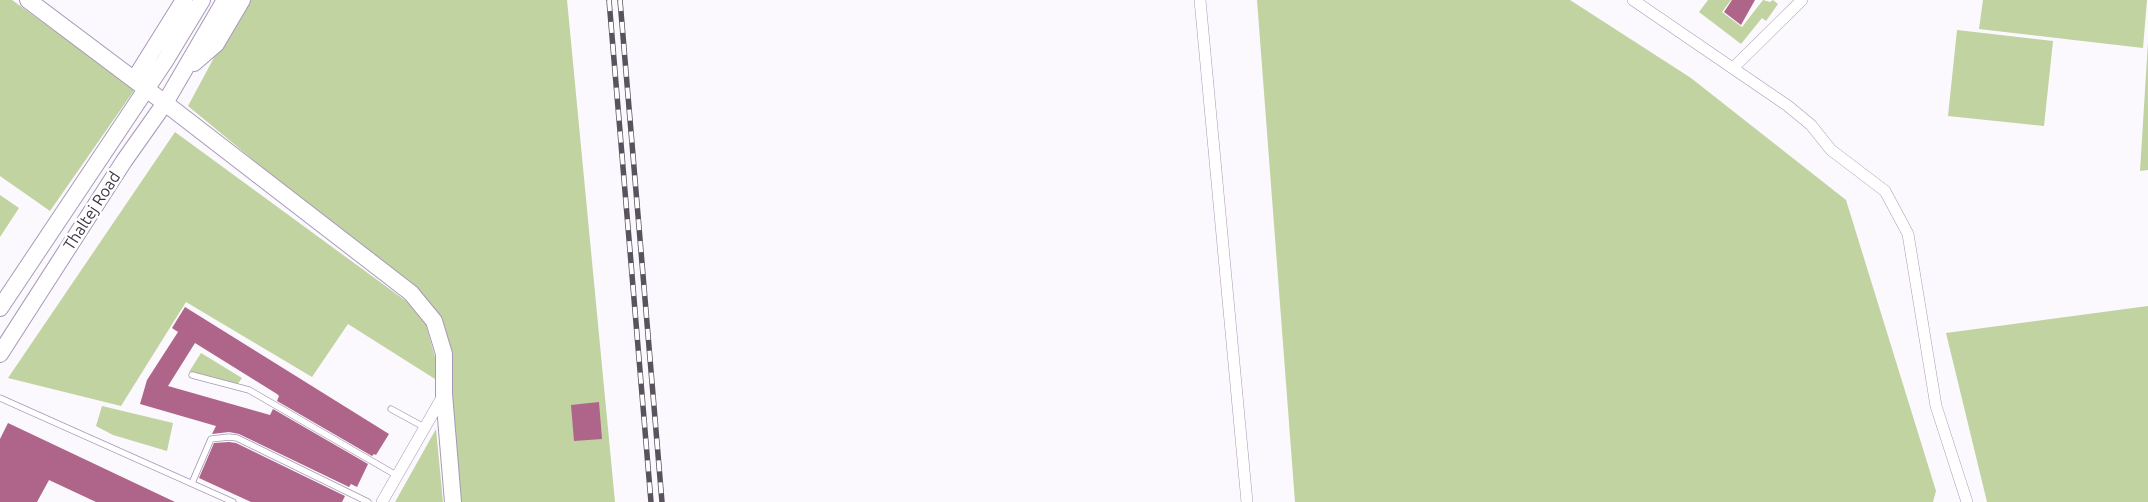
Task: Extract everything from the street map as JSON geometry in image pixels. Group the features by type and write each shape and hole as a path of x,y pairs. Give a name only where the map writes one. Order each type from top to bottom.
{"street":[{"path":"28,0 411,293 434,321 444,354 444,394 452,502"},
{"path":"140,84 184,0"},
{"name":"Thaltej Road","path":"0,308 140,84 165,61 202,0"},
{"name":"Thaltej Road","path":"0,354 124,161 165,103 225,0"},
{"path":"185,70 216,44 242,0"},
{"path":"1200,0 1246,502"},
{"path":"1633,0 1788,106 1811,125 1831,150 1885,191 1908,234 1936,406 1967,502"},
{"path":"1732,68 1802,0"},
{"path":"382,502 444,394"}],"lane":[{"path":"192,375 249,390 396,475"},
{"path":"0,398 233,502"},
{"path":"391,409 424,427"},
{"path":"192,484 211,439 229,437 237,438 368,502"}],"green space":[{"path":"0,0 12,0 135,89 50,211 0,176"},
{"path":"245,0 567,0 615,502 455,502 446,355 412,291 188,106"},
{"path":"1257,0 1570,0 1691,78 1846,200 1936,491 1933,502 1295,502"},
{"path":"1708,0 1731,0 1722,12 1742,27 1763,0 1770,2 1773,0 1778,4 1766,21 1762,18 1741,44 1699,12"},
{"path":"1983,0 2147,0 2143,48 1979,29"},
{"path":"1957,30 2053,41 2044,126 1948,116"},
{"path":"2148,42 2148,170 2140,171"},
{"path":"175,132 406,301 426,325 435,357 435,379 348,324 312,377 186,302 121,406 8,378"},
{"path":"0,195 19,208 0,237"},
{"path":"2148,306 2148,502 1987,502 1946,333"},
{"path":"201,353 242,378 237,385 189,372"},
{"path":"102,406 173,423 167,451 113,435 96,426"},
{"path":"436,429 443,502 395,502"}],"building":[{"path":"1732,0 1755,0 1741,25 1724,12"},
{"path":"185,307 389,434 376,455 372,456 277,401 279,396 277,394 195,343 168,386 270,415 273,409 368,464 357,487 351,484 349,487 239,434 229,432 212,434 216,426 140,404 147,380 178,332 172,328"},
{"path":"599,402 602,439 574,441 571,405"},
{"path":"8,423 175,502 96,502 49,480 37,502 0,502 0,439"},
{"path":"214,443 236,443 345,496 342,502 251,502 199,478"}],"railway":[{"path":"609,0 651,502"},
{"path":"620,0 662,502"}]}
